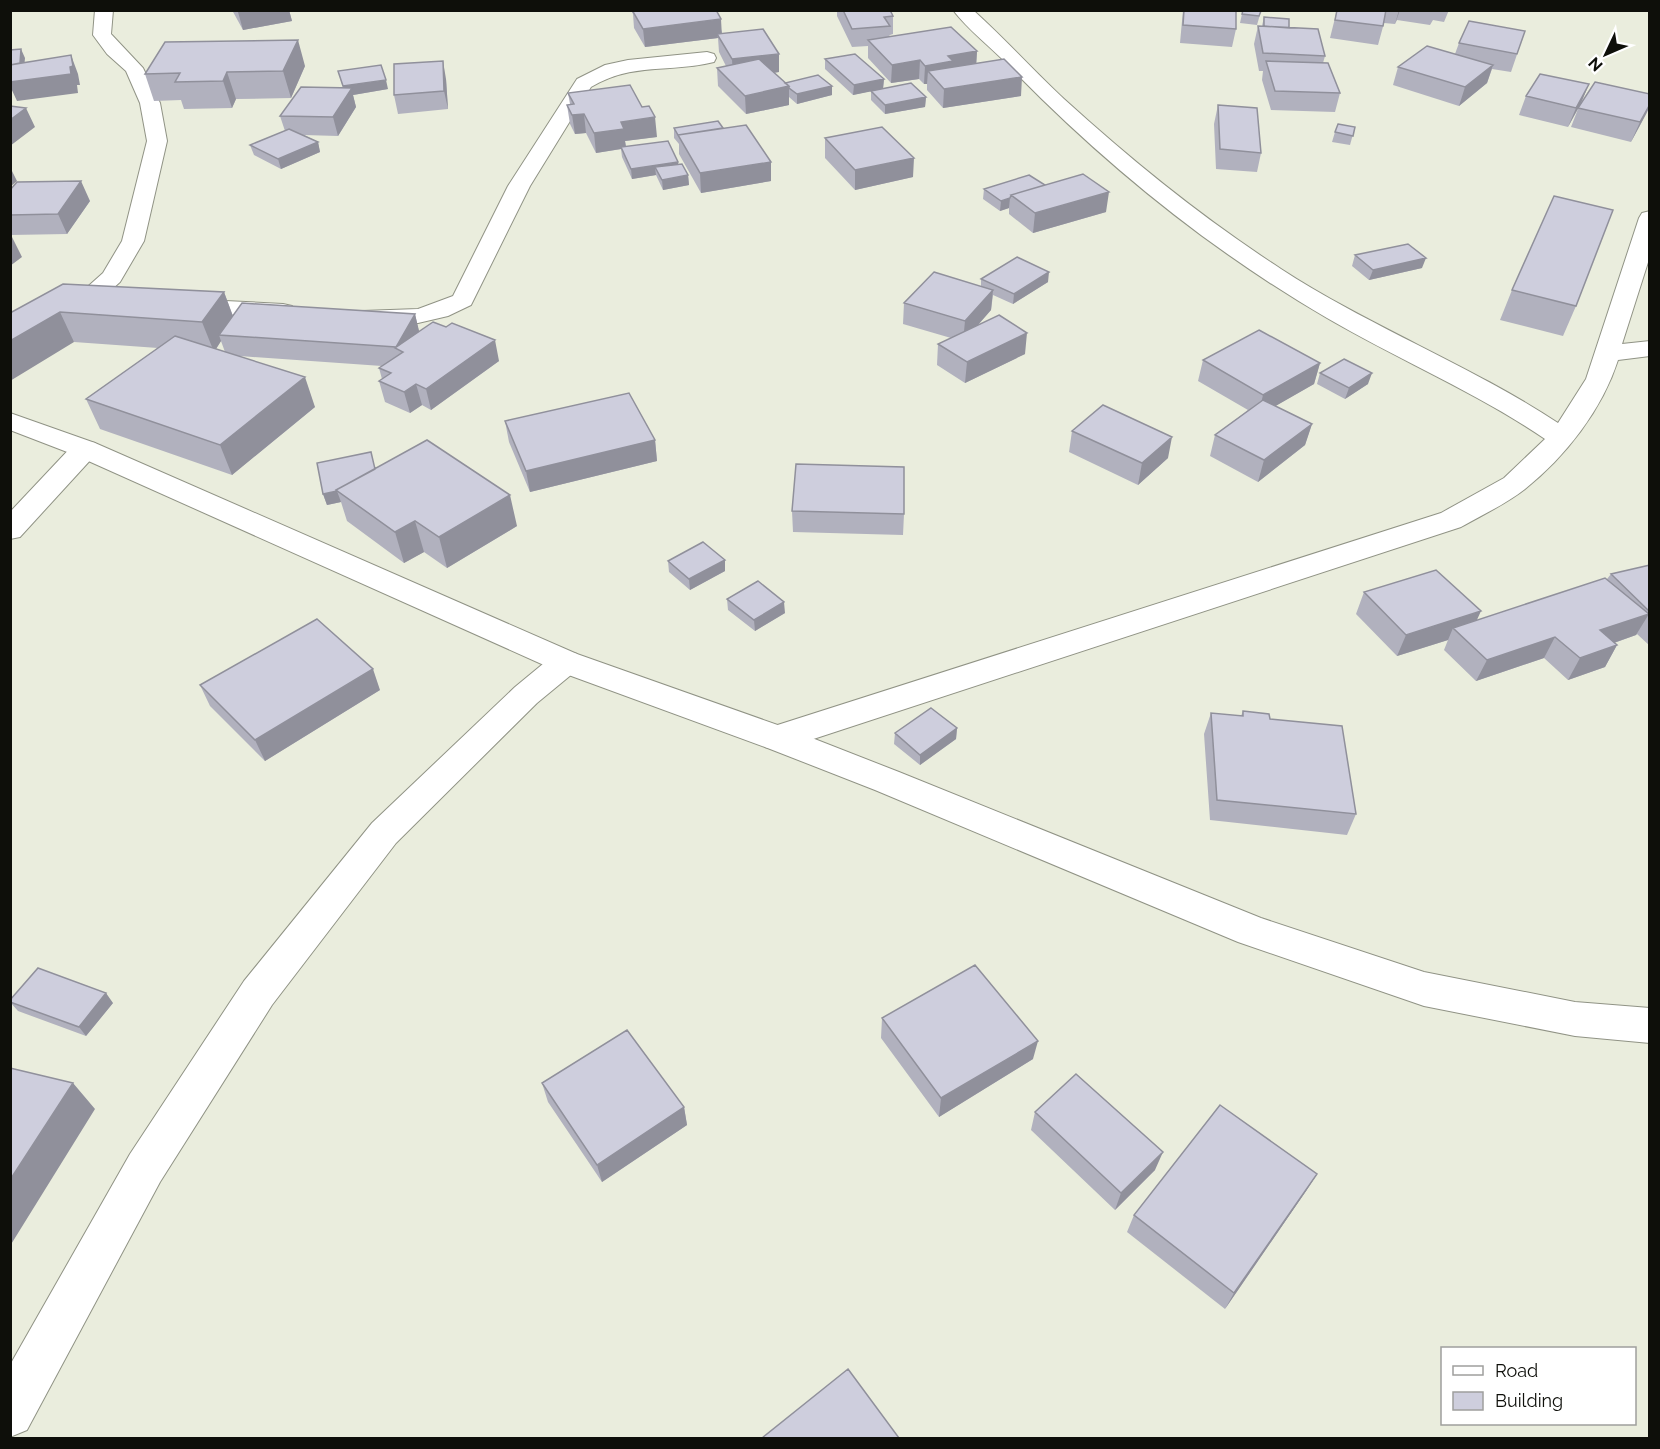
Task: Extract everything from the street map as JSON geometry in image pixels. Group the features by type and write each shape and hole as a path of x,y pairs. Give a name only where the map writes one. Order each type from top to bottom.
{"street":[{"path":"10,344 92,295 112,277 133,241 157,141 150,103 134,68 114,50 102,35 104,10"},
{"path":"962,10 992,36 1055,102 1125,165 1209,228 1303,294 1517,408 1562,438"},
{"path":"348,314 414,318 446,309 463,300 519,186 584,82 598,73 625,67 707,58"},
{"path":"777,738 1451,520 1514,484 1562,438 1599,378 1650,218"},
{"path":"92,295 116,301"},
{"path":"161,305 304,312"},
{"path":"1607,354 1650,348"},
{"path":"10,421 85,449 566,662 777,738 1251,931 1424,989 1575,1019 1650,1026"},
{"path":"10,530 85,449"},
{"path":"10,1413 145,1168 258,993 384,833 526,695 566,662"}],"building":[{"path":"632,10 716,10 721,19 643,29"},
{"path":"843,10 890,10 893,16 884,17 890,26 852,29"},
{"path":"1184,10 1236,10 1236,29 1183,25"},
{"path":"1243,10 1261,11 1259,16 1242,14"},
{"path":"1337,10 1386,10 1383,26 1335,20"},
{"path":"1264,17 1289,19 1289,28 1264,26"},
{"path":"1469,21 1525,31 1517,54 1459,43"},
{"path":"1258,26 1318,29 1325,56 1263,53"},
{"path":"951,27 977,51 948,56 953,61 925,66 920,60 892,65 868,40"},
{"path":"763,29 779,54 732,59 717,34"},
{"path":"298,40 283,71 227,72 223,81 175,82 180,73 145,74 165,42"},
{"path":"1427,46 1493,65 1465,87 1398,67"},
{"path":"21,49 20,63 10,65 10,50"},
{"path":"855,54 884,79 854,85 825,59"},
{"path":"71,55 73,66 70,67 71,74 10,82 10,65"},
{"path":"759,59 789,86 745,96 717,68"},
{"path":"1004,59 1022,77 944,89 928,71"},
{"path":"443,61 444,91 394,95 394,64"},
{"path":"1266,61 1328,63 1340,93 1275,91"},
{"path":"381,65 386,80 343,86 338,71"},
{"path":"1540,74 1589,84 1576,108 1526,96"},
{"path":"818,75 832,86 797,94 785,83"},
{"path":"1595,82 1650,94 1650,104 1640,122 1578,108"},
{"path":"911,83 926,97 885,105 871,91"},
{"path":"630,85 642,107 649,106 655,117 621,122 624,129 594,133 584,114 572,115 567,105 574,104 568,93"},
{"path":"301,87 352,88 333,117 280,116"},
{"path":"1218,105 1257,108 1261,153 1220,149"},
{"path":"10,106 26,108 10,120"},
{"path":"718,121 723,128 678,135 674,128"},
{"path":"1338,124 1355,127 1353,136 1335,132"},
{"path":"746,125 771,162 700,173 678,135"},
{"path":"882,127 914,158 855,170 825,138"},
{"path":"289,129 318,142 278,159 250,145"},
{"path":"668,141 678,162 631,169 621,147"},
{"path":"682,164 688,175 662,180 655,167"},
{"path":"1083,174 1109,192 1035,213 1011,195"},
{"path":"1029,175 1045,185 1011,195 1010,198 1001,201 984,189"},
{"path":"81,181 58,214 10,215 10,190 17,182"},
{"path":"1554,196 1613,210 1576,306 1512,290"},
{"path":"1408,244 1426,258 1373,270 1355,255"},
{"path":"1017,257 1049,272 1014,294 981,279"},
{"path":"934,272 993,290 965,321 904,303"},
{"path":"63,284 224,292 202,322 60,312 10,341 10,313"},
{"path":"242,303 415,314 396,347 219,335"},
{"path":"999,315 1027,333 967,362 938,344"},
{"path":"433,322 446,327 452,323 495,340 426,389 416,384 404,392 379,381 391,373 379,368 403,352 395,348"},
{"path":"1259,330 1320,363 1263,395 1203,360"},
{"path":"175,336 305,377 220,445 86,399"},
{"path":"1344,359 1372,373 1349,388 1320,373"},
{"path":"629,393 655,440 526,471 505,421"},
{"path":"1263,400 1312,424 1264,460 1215,435"},
{"path":"1103,405 1172,437 1142,463 1072,431"},
{"path":"427,440 510,495 439,537 415,521 395,532 336,490"},
{"path":"371,452 375,469 337,491 323,494 317,463"},
{"path":"796,464 904,467 904,514 792,511"},
{"path":"703,542 725,560 689,579 668,561"},
{"path":"1650,565 1650,612 1611,574"},
{"path":"1436,570 1481,611 1406,635 1364,592"},
{"path":"1605,578 1649,614 1600,630 1617,645 1580,658 1555,637 1487,660 1453,628"},
{"path":"758,581 784,602 754,620 727,599"},
{"path":"317,619 373,669 255,740 200,685"},
{"path":"931,708 957,728 920,755 895,733"},
{"path":"1243,711 1269,714 1270,719 1342,726 1356,814 1217,800 1211,713 1243,716"},
{"path":"975,965 1038,1041 941,1098 882,1018"},
{"path":"38,968 106,993 79,1027 10,1002"},
{"path":"627,1030 684,1107 597,1165 542,1083"},
{"path":"10,1068 73,1083 10,1180"},
{"path":"1076,1074 1163,1152 1121,1193 1035,1112"},
{"path":"1220,1105 1317,1174 1234,1293 1134,1215"},
{"path":"848,1369 899,1438 762,1438"}]}
